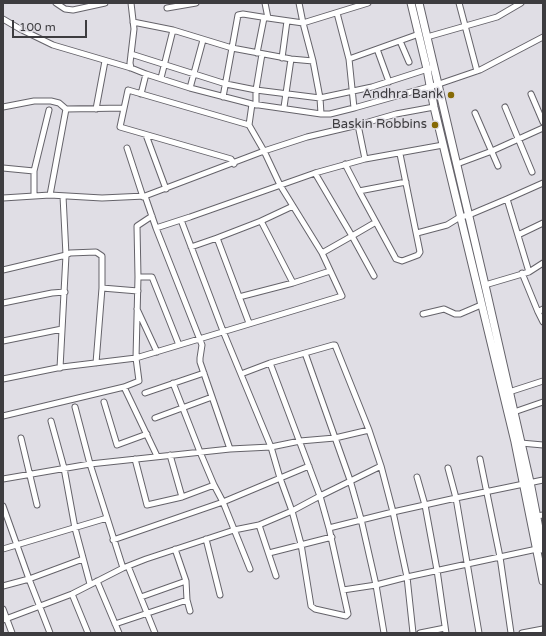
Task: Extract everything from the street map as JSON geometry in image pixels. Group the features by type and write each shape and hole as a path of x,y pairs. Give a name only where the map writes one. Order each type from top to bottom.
{"main road":[{"path":"411,3 419,34 431,68 439,84 514,412 540,549"},
{"path":"419,3 427,37 431,68 430,87 434,107 481,305 527,483 540,516 540,549 543,581"}],"street":[{"path":"56,3 65,9 73,10 105,3"},
{"path":"131,3 133,22 130,63 131,68"},
{"path":"167,8 196,3"},
{"path":"3,379 60,368 136,358 342,296 322,253 280,185 264,151 249,125 256,90 259,54 266,18 266,3"},
{"path":"299,3 313,61 320,98 321,114"},
{"path":"223,97 238,16 243,14 287,21 304,22 368,3"},
{"path":"459,3 477,71"},
{"path":"427,37 497,17 521,3"},
{"path":"337,13 349,59 354,108"},
{"path":"3,19 53,45 131,68 190,88 254,104 321,114 330,114 354,108 430,87 477,71 543,37"},
{"path":"282,58 287,21"},
{"path":"133,22 172,30 203,40 259,54 313,61"},
{"path":"161,78 172,30"},
{"path":"349,59 419,34"},
{"path":"190,88 203,40"},
{"path":"400,41 409,62"},
{"path":"377,49 389,82"},
{"path":"131,54 226,84 256,90 320,98 353,92 431,68"},
{"path":"284,108 291,59"},
{"path":"96,109 105,61"},
{"path":"141,94 146,74"},
{"path":"234,164 231,159 120,127 128,90 249,125"},
{"path":"530,94 543,122"},
{"path":"3,107 34,101 51,101 59,103 66,109 124,108"},
{"path":"3,198 50,195 102,198 144,196 234,164 264,151 307,137 358,126 396,114 434,107"},
{"path":"505,107 532,172"},
{"path":"50,195 66,109"},
{"path":"34,196 34,172 49,110"},
{"path":"474,113 498,166"},
{"path":"358,126 365,159"},
{"path":"457,164 492,151 543,128"},
{"path":"146,134 166,189"},
{"path":"156,228 345,164 443,145"},
{"path":"127,148 156,228 199,338 202,348 200,358 204,373 230,449"},
{"path":"345,164 396,259 402,261 420,253 400,154"},
{"path":"3,168 34,172"},
{"path":"315,173 374,276"},
{"path":"359,192 406,182"},
{"path":"417,233 448,225 460,217 543,183"},
{"path":"60,368 66,255 63,196"},
{"path":"507,199 529,272"},
{"path":"191,248 260,221 293,206"},
{"path":"3,416 124,387 139,381 136,358 138,291 137,226 152,216"},
{"path":"181,220 223,331 271,447 301,544 311,606 315,609 346,616 348,614 332,537 320,496 270,363"},
{"path":"260,221 293,282"},
{"path":"322,253 376,222"},
{"path":"518,235 543,223"},
{"path":"217,238 249,323"},
{"path":"3,270 70,253 96,252 100,254 102,256 102,288 96,363"},
{"path":"485,285 529,272 543,263"},
{"path":"239,297 330,271"},
{"path":"522,273 543,322"},
{"path":"138,278 152,277 179,345"},
{"path":"102,288 138,291"},
{"path":"3,303 52,293 65,292"},
{"path":"423,314 444,309 455,314 460,314 481,305"},
{"path":"137,308 157,352"},
{"path":"538,312 543,309"},
{"path":"3,341 62,329"},
{"path":"242,374 270,363 333,345 337,347 369,430 381,466 407,576 413,633"},
{"path":"305,353 350,480 362,520 376,585 384,633"},
{"path":"145,393 204,373"},
{"path":"509,392 543,382"},
{"path":"173,383 200,452 223,502 250,569"},
{"path":"124,387 157,456"},
{"path":"155,418 212,397"},
{"path":"104,402 117,445 146,434"},
{"path":"514,412 543,402"},
{"path":"75,407 90,464 114,540 141,596 155,633"},
{"path":"51,421 64,468 74,528 90,584"},
{"path":"3,478 90,464 157,456 230,449 271,447 300,441 335,438 369,430"},
{"path":"21,438 37,506"},
{"path":"520,443 543,445"},
{"path":"170,455 182,497"},
{"path":"136,459 147,505 182,497 214,485"},
{"path":"480,459 500,557 511,633"},
{"path":"114,540 223,502 309,466"},
{"path":"5,619 72,594 126,567 176,548 234,530 259,525 292,511 350,480 381,466"},
{"path":"448,468 456,498 479,633"},
{"path":"417,477 425,505 446,631 420,633"},
{"path":"329,528 393,512 543,480"},
{"path":"3,506 50,633"},
{"path":"3,549 107,518"},
{"path":"259,525 276,576"},
{"path":"269,553 332,537"},
{"path":"206,539 220,595"},
{"path":"176,548 186,581 187,600 190,611"},
{"path":"343,590 376,585 407,576 540,549"},
{"path":"3,586 29,579 83,559"},
{"path":"97,581 119,633"},
{"path":"141,596 186,581"},
{"path":"72,594 88,633"},
{"path":"115,624 187,600"},
{"path":"3,609 5,619 12,633"},
{"path":"522,633 543,629"}],"place":[{"name":"Andhra Bank","path":"451,95"},
{"name":"Baskin Robbins","path":"435,125"}]}
